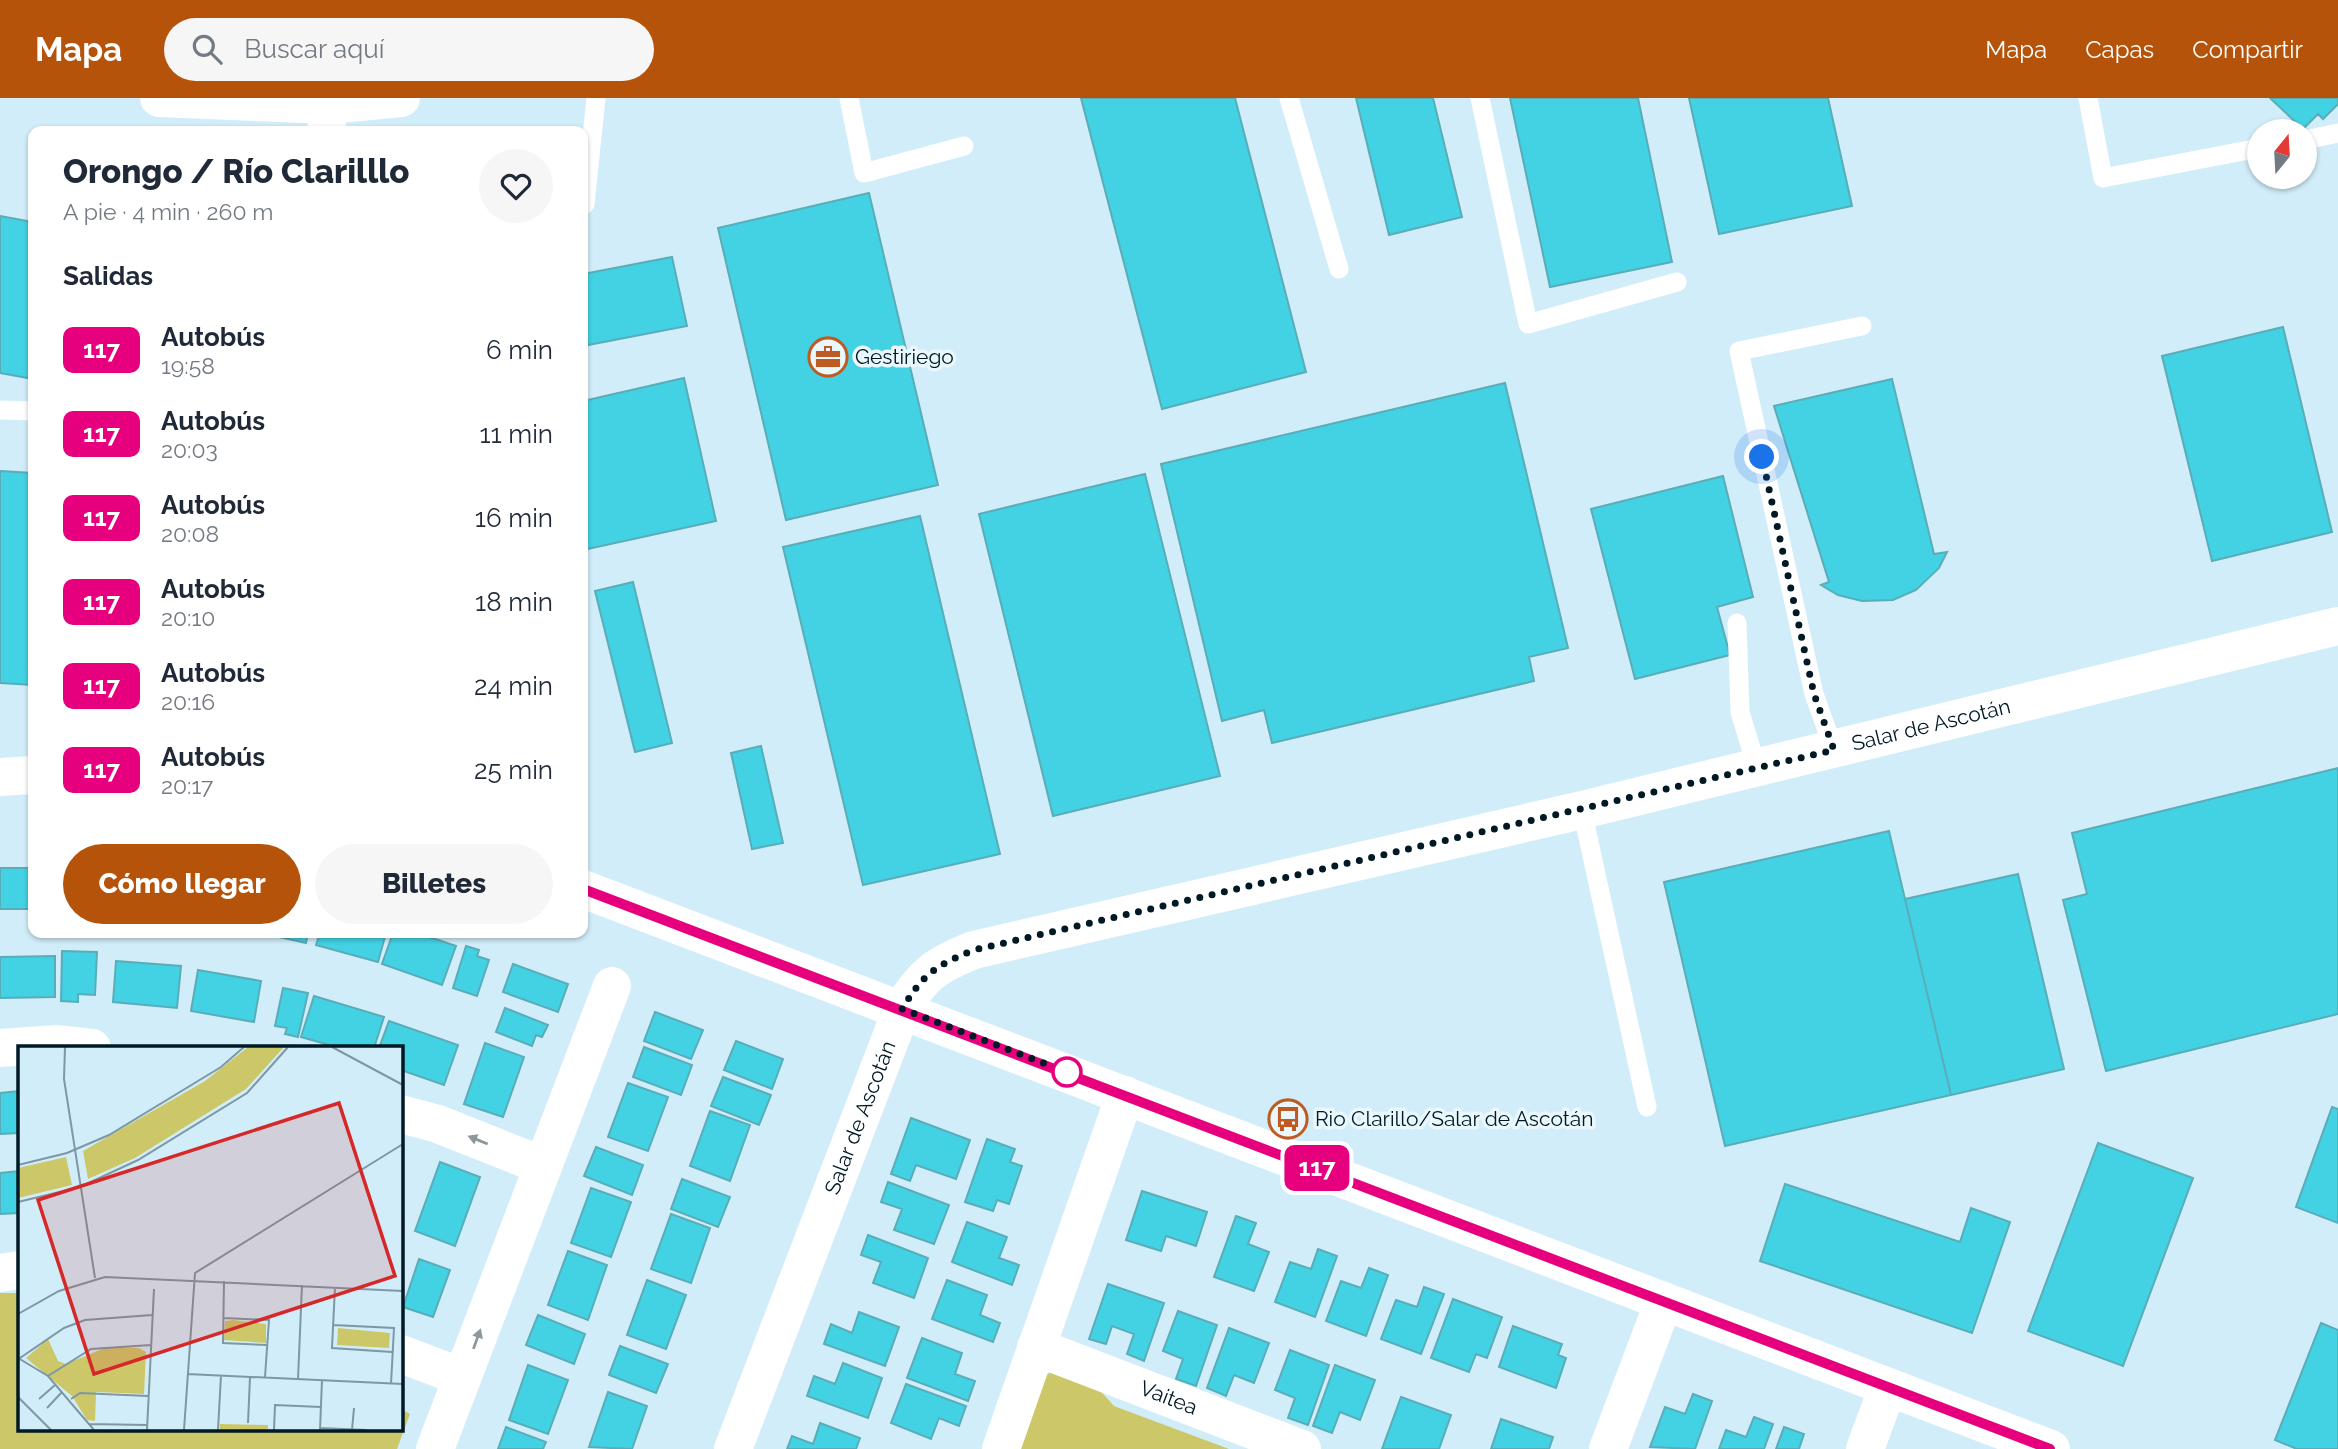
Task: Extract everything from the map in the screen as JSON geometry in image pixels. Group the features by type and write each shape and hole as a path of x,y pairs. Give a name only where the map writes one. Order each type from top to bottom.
{"street":[{"path":"159,98 328,111 401,98"},
{"name":"Salar de Ascotán","path":"733,1449 902,1009 918,982 937,966 974,950 1582,810 2338,626"},
{"path":"0,777 28,775"},
{"path":"588,891 2050,1449"},
{"path":"435,1449 541,1165 612,986"},
{"path":"28,1046 74,1046"},
{"path":"0,1048 18,1047"},
{"path":"1001,1449 1125,1095"},
{"path":"402,1114 438,1124 541,1165"},
{"path":"0,1273 18,1270"},
{"path":"1608,1449 1664,1301"},
{"name":"Vaitea","path":"1036,1347 1302,1449"},
{"path":"402,1354 463,1377"},
{"path":"1865,1449 1888,1387"}],"lane":[{"path":"588,175 596,98"},
{"path":"849,98 864,173 964,146"},
{"path":"1289,98 1339,269"},
{"path":"1480,98 1528,324 1676,282"},
{"path":"2088,98 2103,178 2247,150"},
{"path":"2317,137 2338,133"},
{"path":"1834,750 1814,694 1739,351 1862,326"},
{"path":"0,410 28,411"},
{"path":"1737,623 1740,712 1757,768"},
{"path":"1582,810 1647,1107"}],"shaded area":[{"path":"0,1293 18,1293 18,1432 402,1432 402,1410 410,1414 397,1449 0,1449"},
{"path":"1057,1369 1095,1385 1114,1406 1229,1449 1014,1449 1041,1378"}],"building":[{"path":"1081,98 1235,98 1306,372 1162,409"},
{"path":"1356,98 1433,98 1462,217 1389,235"},
{"path":"1510,98 1638,98 1672,262 1550,287"},
{"path":"1689,98 1828,98 1852,206 1719,234"},
{"path":"2270,98 2338,98 2338,104 2323,119 2318,114 2313,119 2292,119"},
{"name":"Gestiriego","path":"869,193 938,485 786,520 718,228"},
{"path":"0,216 28,221 28,378 0,373"},
{"path":"672,257 687,326 588,345 588,273"},
{"path":"2283,327 2332,532 2212,561 2162,356"},
{"path":"684,378 716,521 588,549 588,400"},
{"path":"1892,379 1934,554 1947,552 1939,568 1916,590 1893,600 1862,601 1838,595 1821,585 1829,582 1774,406"},
{"path":"1505,383 1568,648 1529,657 1534,681 1272,743 1264,710 1222,721 1161,464"},
{"path":"0,471 28,473 28,685 0,683"},
{"path":"1145,474 1220,776 1053,816 979,514"},
{"path":"1723,476 1753,597 1717,607 1730,655 1635,679 1591,509"},
{"path":"920,516 1000,854 863,885 783,547"},
{"path":"633,582 672,743 635,752 595,591"},
{"path":"761,746 783,843 752,849 731,753"},
{"path":"2338,768 2338,1014 2106,1071 2063,900 2087,894 2072,833"},
{"path":"1889,831 1951,1095 1725,1146 1664,882"},
{"path":"0,868 28,868 28,909 0,909"},
{"path":"2018,874 2064,1069 1951,1095 1905,899"},
{"path":"284,938 307,938 306,943"},
{"path":"318,938 385,938 378,962 316,945"},
{"path":"391,938 432,938 456,946 442,985 382,964"},
{"path":"466,946 479,950 477,956 489,960 477,996 453,988"},
{"path":"62,951 97,952 95,995 78,994 78,1002 61,1001"},
{"path":"55,956 55,997 0,998 0,957"},
{"path":"116,961 181,966 177,1008 113,1002"},
{"path":"513,964 568,984 558,1012 503,992"},
{"path":"198,970 261,981 254,1022 191,1011"},
{"path":"283,988 308,993 298,1037 285,1034 287,1028 275,1026"},
{"path":"314,996 384,1017 375,1046 333,1046 301,1037"},
{"path":"505,1008 548,1025 542,1037 536,1035 532,1046 496,1032"},
{"path":"655,1012 703,1030 691,1059 644,1041"},
{"path":"389,1021 458,1045 444,1085 402,1070 402,1046 380,1046"},
{"path":"736,1041 783,1059 772,1089 724,1070"},
{"path":"485,1043 524,1057 503,1117 464,1104"},
{"path":"644,1047 692,1065 681,1095 633,1077"},
{"path":"723,1077 771,1095 759,1125 711,1106"},
{"path":"628,1083 668,1097 648,1151 608,1137"},
{"path":"18,1091 18,1133 0,1134 0,1093"},
{"path":"2332,1107 2338,1109 2338,1223 2296,1207"},
{"path":"710,1111 750,1125 730,1181 690,1166"},
{"path":"911,1118 970,1140 956,1179 916,1165 910,1181 891,1174"},
{"path":"987,1139 1015,1149 1010,1162 1022,1166 1009,1204 997,1200 993,1211 965,1202"},
{"path":"2098,1143 2193,1178 2123,1366 2028,1331"},
{"path":"596,1147 643,1165 632,1195 584,1176"},
{"path":"440,1162 480,1177 455,1246 415,1231"},
{"path":"18,1171 18,1213 0,1214 0,1173"},
{"path":"682,1179 730,1197 718,1227 671,1209"},
{"path":"888,1182 949,1205 934,1244 894,1230 902,1209 881,1202"},
{"path":"1785,1184 1960,1242 1971,1208 2010,1222 1972,1333 1760,1261"},
{"path":"591,1188 631,1202 611,1257 571,1243"},
{"path":"1142,1191 1207,1212 1196,1246 1166,1236 1161,1251 1126,1240"},
{"path":"671,1214 710,1228 691,1283 651,1269"},
{"path":"1236,1216 1256,1223 1248,1244 1269,1252 1254,1291 1214,1277"},
{"path":"967,1222 1007,1237 999,1258 1019,1265 1012,1285 952,1262"},
{"path":"868,1235 928,1258 914,1298 873,1283 881,1262 861,1255"},
{"path":"1318,1249 1337,1256 1315,1317 1275,1302 1290,1262 1311,1269"},
{"path":"568,1251 607,1265 588,1320 548,1305"},
{"path":"419,1259 450,1270 433,1317 403,1307"},
{"path":"1369,1268 1388,1275 1366,1336 1326,1321 1341,1281 1361,1288"},
{"path":"647,1280 686,1295 666,1349 627,1335"},
{"path":"947,1280 987,1295 980,1315 1000,1323 993,1342 932,1319"},
{"path":"1108,1284 1164,1303 1144,1361 1127,1354 1134,1334 1112,1326 1106,1344 1089,1339"},
{"path":"1424,1287 1444,1294 1421,1354 1381,1339 1396,1300 1417,1307"},
{"path":"1453,1299 1502,1317 1487,1358 1476,1354 1469,1372 1431,1358"},
{"path":"1178,1311 1217,1325 1196,1386 1176,1379 1183,1359 1163,1351"},
{"path":"859,1312 899,1327 885,1366 824,1344 831,1324 852,1333"},
{"path":"538,1315 585,1334 574,1364 526,1345"},
{"path":"2321,1323 2338,1330 2338,1449 2297,1449 2275,1440"},
{"path":"1513,1326 1562,1344 1558,1355 1566,1358 1556,1388 1499,1367"},
{"path":"1229,1328 1269,1343 1254,1383 1234,1375 1226,1396 1207,1388"},
{"path":"922,1338 962,1353 955,1374 975,1381 968,1401 907,1378"},
{"path":"620,1346 668,1364 656,1393 609,1375"},
{"path":"1290,1350 1329,1365 1308,1425 1288,1418 1295,1398 1275,1390"},
{"path":"843,1363 882,1378 868,1418 807,1396 814,1376 835,1384"},
{"path":"528,1365 568,1380 548,1434 509,1420"},
{"path":"1335,1365 1375,1380 1360,1420 1340,1412 1332,1433 1313,1426"},
{"path":"906,1384 966,1406 959,1426 939,1418 931,1439 891,1423"},
{"path":"608,1392 647,1406 632,1449 589,1447"},
{"path":"1693,1394 1712,1401 1695,1449 1650,1447 1665,1407 1685,1414"},
{"path":"1401,1397 1451,1415 1439,1449 1382,1449"},
{"path":"1754,1417 1773,1424 1764,1449 1719,1449 1726,1430 1746,1437"},
{"path":"1501,1419 1553,1437 1549,1449 1491,1449"},
{"path":"820,1423 860,1438 856,1449 787,1449 792,1436 813,1444"},
{"path":"506,1427 546,1442 543,1449 498,1449"},
{"path":"1784,1427 1804,1434 1799,1449 1776,1449"}],"bus line":[{"name":"117","path":"588,891 2050,1449"}],"place":[{"name":"Gestiriego","path":"828,357"},
{"name":"Rio Clarillo/Salar de Ascotán","path":"1288,1119"}],"route":[{"path":"1067,1072 902,1009 918,982 937,966 974,950 1834,750 1814,694 1762,457"}]}
